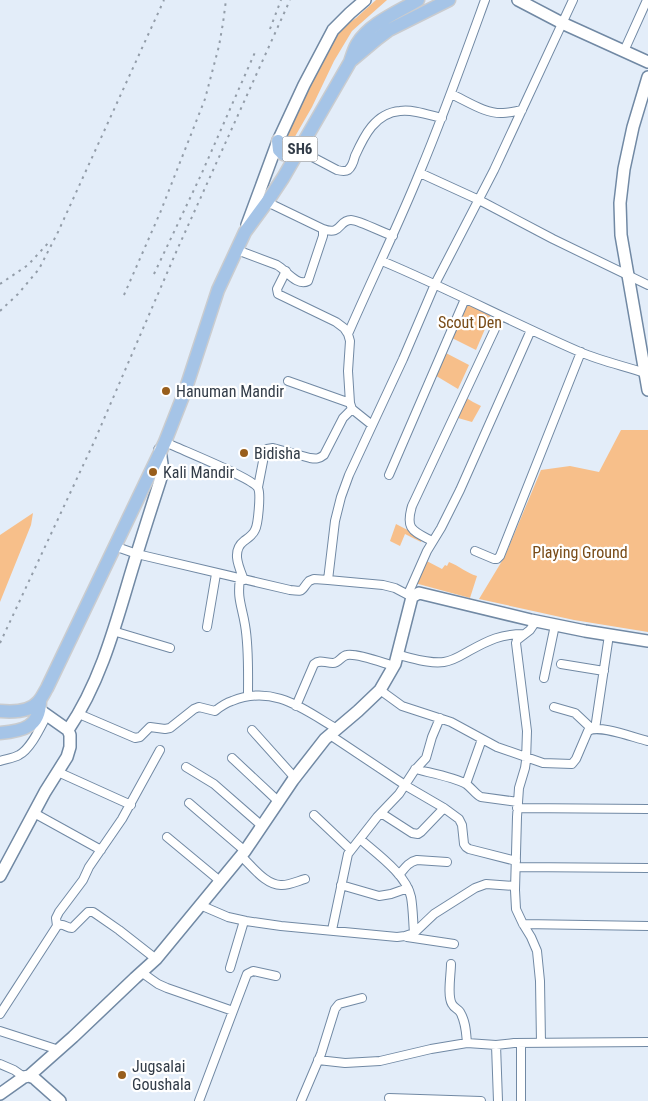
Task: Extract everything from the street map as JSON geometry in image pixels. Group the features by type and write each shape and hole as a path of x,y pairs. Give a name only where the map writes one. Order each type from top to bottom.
{"main road":[{"name":"SH6","path":"0,733 18,730 31,725 35,720 47,688 162,446 185,391 218,290 245,232 267,202 298,151 350,62 357,44 365,34 378,24 418,0"},
{"name":"SH6","path":"350,62 389,30 449,0"},
{"path":"278,140 279,150 283,154 289,155 298,151"},
{"path":"0,711 13,712 40,708"}],"street":[{"path":"245,232 278,140 304,85 333,30 365,0"},
{"path":"348,334 420,173 485,0"},
{"path":"518,0 562,23 648,62"},
{"path":"328,580 335,521 341,496 349,475 403,359 435,284 479,200 573,0"},
{"path":"624,52 647,0"},
{"path":"648,78 633,127 620,204 621,235 647,372 648,390"},
{"path":"451,94 494,112 503,113 522,110"},
{"path":"298,151 342,172 351,166 370,127 379,118 400,110 442,118"},
{"path":"420,173 479,200 553,239 648,285"},
{"path":"267,202 329,231 334,231 346,221 354,220 393,236"},
{"path":"237,250 277,265 291,277 303,283 308,280 323,236 323,229"},
{"path":"382,261 581,352 647,372"},
{"path":"248,696 245,625 238,600 238,589 242,579 236,554 238,547 255,532 257,526 258,488 265,452 267,449 273,448 310,458 320,458 324,455 351,406 348,371 350,341 348,334 336,322 278,294 277,289 286,271"},
{"path":"389,475 465,299"},
{"path":"432,541 414,532 410,526 409,518 412,506 501,316"},
{"path":"0,1094 27,1077 59,1050 156,959 243,854 295,778 325,739 380,690 398,655 410,595 432,541 441,528 460,490 531,330"},
{"path":"475,551 494,559 500,556 581,352"},
{"path":"288,381 351,406 372,425"},
{"path":"68,730 92,689 113,631 163,471 162,446 233,472 258,488"},
{"path":"114,546 137,554 216,574 297,591 305,588 309,581 314,579 384,585 396,588 410,595 419,593 555,625 648,641"},
{"path":"207,627 216,574"},
{"path":"536,621 516,643 527,731 525,768 518,788 516,909 535,944 540,981 541,1043"},
{"path":"544,678 555,625"},
{"path":"113,631 170,648"},
{"path":"398,655 425,661 445,662 497,637 526,634"},
{"path":"593,729 609,635"},
{"path":"296,706 314,664 317,662 334,663 348,655 394,666"},
{"path":"561,664 604,670"},
{"path":"380,690 402,706 452,722 497,747 543,763 572,764 588,731 593,729 648,741"},
{"path":"79,714 135,738 140,737 150,727 170,728 189,712 199,707 215,711 232,700 248,696 275,696 296,706 404,784 444,808 462,824 466,847 469,849 516,864 648,868"},
{"path":"554,707 575,713 593,729"},
{"path":"0,761 24,752 34,739 40,708 68,730 70,747 67,756 45,792 0,875"},
{"path":"332,930 346,860 351,850 399,794 404,784 426,758 440,718"},
{"path":"252,730 295,778"},
{"path":"466,784 482,739"},
{"path":"0,1014 57,926 56,918 59,912 83,880 89,867 131,805 160,750"},
{"path":"232,758 279,802"},
{"path":"186,767 214,784 262,826"},
{"path":"415,770 451,778 466,784 478,796 518,805 648,809"},
{"path":"58,772 131,805"},
{"path":"189,803 243,854 269,882 276,885 285,885 305,879"},
{"path":"381,813 412,833 418,834 444,808"},
{"path":"34,813 101,850"},
{"path":"314,815 351,850"},
{"path":"167,837 220,881"},
{"path":"360,839 399,875 408,888 411,897 414,932"},
{"path":"399,875 412,861 447,862"},
{"path":"405,936 414,932 434,914 475,888 486,884 516,886"},
{"path":"341,885 379,896 408,888"},
{"path":"200,905 228,917 244,921 397,937 405,936 454,944"},
{"path":"57,926 60,924 72,928 84,914 92,912 156,959"},
{"path":"230,968 244,921"},
{"path":"523,924 648,926"},
{"path":"451,964 451,1003 459,1010 464,1022 466,1044"},
{"path":"200,1101 249,972 253,971 276,976"},
{"path":"141,972 167,988 233,1012"},
{"path":"302,1101 337,1006 362,998"},
{"path":"0,1031 59,1050"},
{"path":"318,1060 345,1063 380,1061 431,1049 466,1044 648,1042"},
{"path":"521,1043 521,1101"},
{"path":"496,1045 498,1101"},
{"path":"0,1064 27,1077 34,1078 60,1101"},
{"path":"389,1098 481,1101"}],"green space":[{"path":"376,0 387,0 352,31 334,61 312,107 293,140 287,139 285,134 339,30"},
{"name":"Scout Den","path":"464,295 494,308 476,350 446,335"},
{"path":"444,352 469,365 458,389 433,374"},
{"path":"460,394 481,406 472,422 451,416"},
{"name":"Playing Ground","path":"621,430 648,430 648,632 574,620 479,599 505,556 541,470 570,466 599,472"},
{"path":"33,513 31,525 0,602 0,535"},
{"path":"396,524 423,538 421,542 405,534 400,546 390,541"},
{"path":"421,558 442,569 449,562 477,576 470,598 411,582"}],"railway":[{"path":"0,311 18,294 39,269 58,232 164,0"},
{"path":"124,295 160,213 205,99 219,46 226,0"},
{"path":"270,29 281,0"},
{"path":"0,643 94,442 177,250 290,0"},
{"path":"154,274 201,175 256,50"},
{"path":"0,284 28,265 50,241"}],"place":[{"name":"Hanuman Mandir","path":"166,391"},
{"name":"Bidisha","path":"244,453"},
{"name":"Kali Mandir","path":"153,472"},
{"name":"Jugsalai Goushala","path":"122,1075"}]}
